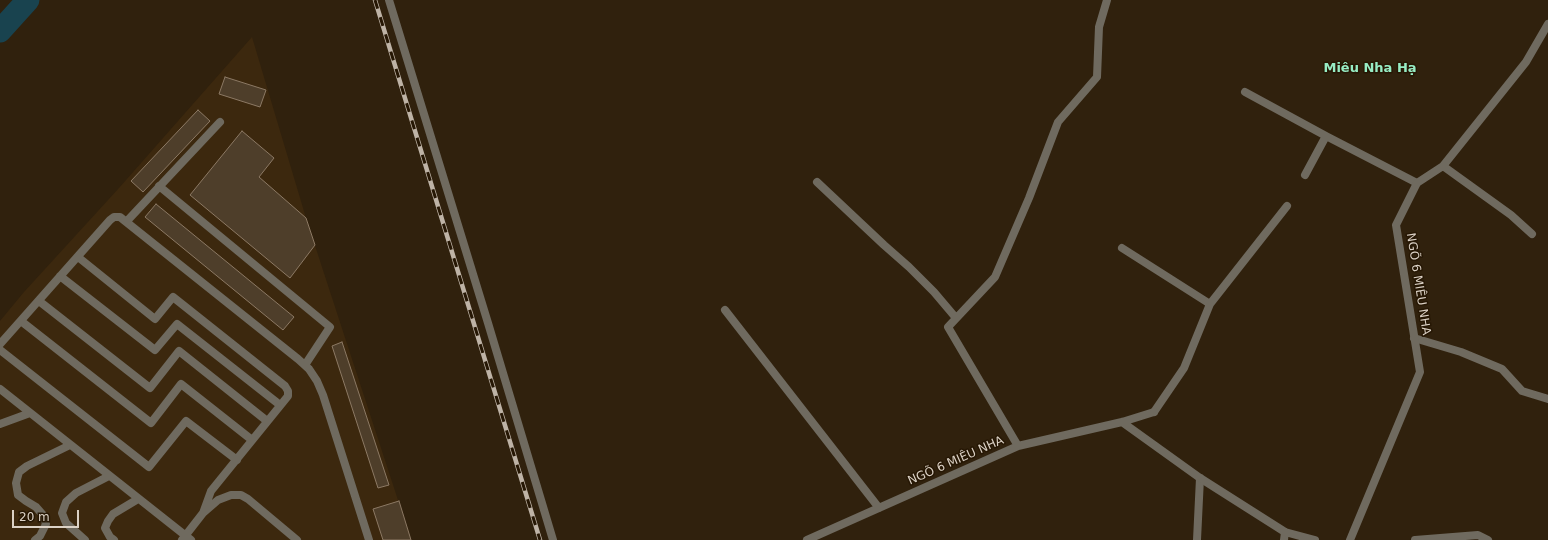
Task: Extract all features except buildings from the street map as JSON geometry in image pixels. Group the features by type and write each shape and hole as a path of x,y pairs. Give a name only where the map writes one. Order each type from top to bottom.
{"street":[{"path":"389,0 488,323 552,540"},
{"path":"1018,446 948,327 995,277 1030,198 1058,122 1098,77 1099,28 1107,0"},
{"path":"1245,92 1417,183 1443,166 1526,62 1548,24"},
{"path":"127,221 220,122"},
{"path":"1305,175 1326,136"},
{"path":"1443,166 1511,215 1532,234"},
{"path":"817,182 909,267 934,292 956,318"},
{"name":"NGÕ 6 MIÊU NHA","path":"1350,540 1420,372 1396,225 1417,183"},
{"path":"159,186 330,327 305,365"},
{"path":"1122,248 1210,304 1286,206"},
{"path":"0,344 114,217 120,217 127,221 305,365 317,381 323,395 369,540"},
{"path":"0,389 186,539 203,512 211,491 288,396 288,391 285,386 173,297 155,319 78,257"},
{"path":"60,276 155,350 177,324 280,405"},
{"path":"39,301 150,388 179,351 267,421"},
{"name":"NGÕ 6 MIÊU NHA","path":"807,540 1018,446 1122,422 1154,412 1184,368 1210,304"},
{"path":"725,310 879,508"},
{"path":"21,321 151,423 181,384 252,440"},
{"path":"1414,338 1461,352 1502,369 1522,391 1548,399"},
{"path":"0,350 149,467 186,421 237,460"},
{"path":"0,424 30,413"},
{"path":"1122,422 1285,536 1315,540"},
{"path":"35,540 40,536 46,524 43,515 36,507 18,495 16,483 19,472 27,466 70,445"},
{"path":"85,540 66,524 62,513 66,502 76,493 109,476"},
{"path":"1197,540 1200,478"},
{"path":"203,512 218,500 230,495 241,495 248,499 297,540"},
{"path":"114,540 110,537 105,528 108,521 113,514 138,499"},
{"path":"1415,540 1478,535 1488,540"}],"shaded area":[{"path":"252,37 306,218 411,540 0,540 0,321 24,292 119,188"}],"waterway":[{"path":"0,31 28,0"}],"railway":[{"path":"375,0 540,540"}],"district":[{"name":"Miêu Nha Hạ","path":"1370,69"}]}
